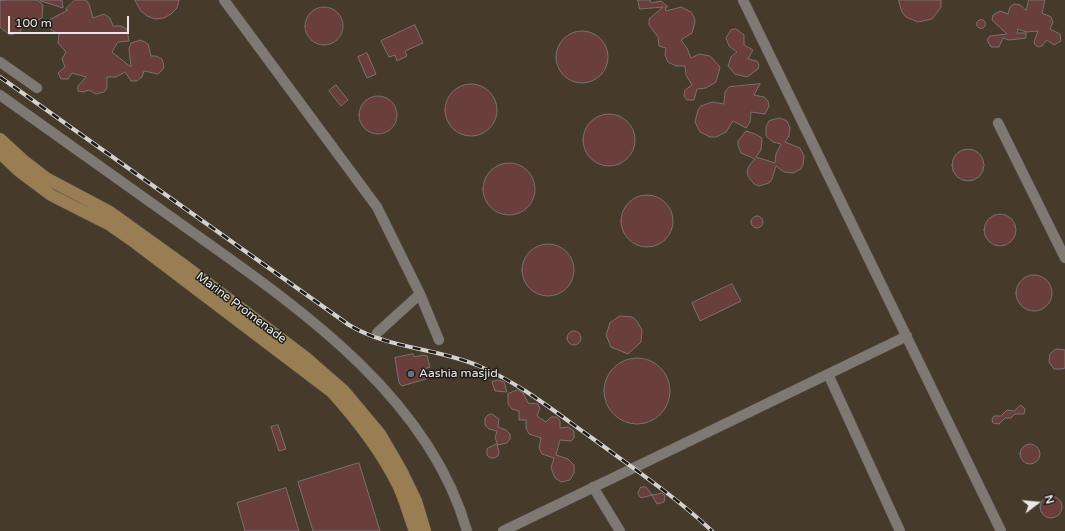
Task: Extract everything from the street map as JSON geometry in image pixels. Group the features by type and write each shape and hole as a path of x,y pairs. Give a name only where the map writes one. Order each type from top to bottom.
{"main road":[{"name":"Marine Promenade","path":"0,139 24,161 46,178 110,212 181,263 305,357 344,391 380,434 402,472 416,501 425,531"},
{"name":"Marine Promenade","path":"0,153 19,171 51,195 110,225 133,241 332,392 358,421 380,452 398,485 415,531"}],"street":[{"path":"224,0 377,207 420,294 439,340"},
{"path":"743,0 1001,531"},
{"path":"0,62 37,88"},
{"path":"0,95 236,263 346,349 391,395 438,463 459,504 467,531"},
{"path":"998,123 1065,258"},
{"path":"377,333 420,294"},
{"path":"503,531 907,336"},
{"path":"828,374 900,531"},
{"path":"593,487 620,531"}],"shaded area":[{"path":"0,0 1065,0 1065,531 0,531"}],"building":[{"path":"38,0 43,5 42,18 36,21 25,20 20,32 11,35 7,33 0,27 0,1"},
{"path":"62,0 63,8 41,1"},
{"path":"75,0 86,0 89,4 93,18 104,14 110,18 113,26 121,26 127,29 129,41 118,42 112,52 131,67 129,49 131,43 141,40 148,44 151,56 156,56 162,59 164,66 163,69 158,74 144,71 142,77 137,81 131,81 125,72 116,77 107,77 107,88 104,92 96,94 89,90 83,92 78,91 78,86 86,77 72,73 68,79 61,79 58,73 65,67 62,59 66,52 58,43 59,34 51,30 49,20 68,10 66,9"},
{"path":"135,0 179,0 177,8 171,14 164,18 155,19 147,16 141,11"},
{"path":"638,0 650,0 651,3 661,1 668,7 665,7 666,11 681,7 691,12 694,17 695,22 692,33 681,40 687,48 691,58 699,54 710,56 720,67 716,82 706,88 697,89 694,100 687,100 684,96 685,90 692,85 686,75 685,66 676,66 668,62 665,55 666,48 659,46 658,37 649,25 649,19 663,7 640,9"},
{"path":"899,0 941,0 941,7 932,19 918,22 906,17 902,12"},
{"path":"1029,0 1045,0 1042,13 1051,17 1053,22 1050,29 1060,34 1061,41 1054,45 1047,40 1042,46 1039,47 1035,45 1034,42 1038,31 1026,32 1018,29 1017,33 1026,33 1026,38 1009,40 1003,38 999,47 991,47 987,40 990,36 1007,34 992,20 993,15 1000,11 1008,14 1010,7 1014,4 1020,5 1026,10"},
{"path":"324,7 334,10 340,16 343,26 340,36 334,42 324,45 314,42 308,36 305,26 308,16 314,10"},
{"path":"979,20 983,20 985,24 983,28 979,28 977,26 977,22"},
{"path":"415,25 423,43 405,51 407,56 397,61 395,55 389,57 381,41"},
{"path":"736,29 744,35 744,45 753,50 748,59 757,61 759,65 758,69 747,77 735,74 728,66 731,57 737,52 729,46 726,38 731,30"},
{"path":"582,31 596,35 604,43 608,57 604,71 596,79 582,83 568,79 560,71 556,57 560,43 568,35"},
{"path":"367,53 376,74 367,78 358,57"},
{"path":"471,84 485,88 493,96 497,110 493,124 485,132 471,136 457,132 449,124 445,110 449,96 457,88"},
{"path":"760,84 754,95 764,97 768,101 769,106 765,114 751,112 750,122 746,128 733,121 726,132 716,137 710,137 700,132 695,122 698,110 701,106 712,102 724,104 725,92 729,87"},
{"path":"336,85 348,100 341,106 329,91"},
{"path":"378,96 388,99 394,105 397,115 394,125 388,131 378,134 368,131 362,125 359,115 362,105 368,99"},
{"path":"609,114 623,118 631,126 635,140 631,154 623,162 609,166 595,162 587,154 583,140 587,126 595,118"},
{"path":"780,118 787,121 790,128 789,136 785,142 800,148 804,156 803,165 801,169 793,173 784,172 776,166 772,179 769,183 759,186 754,184 748,176 747,171 755,159 741,153 738,146 738,141 746,131 762,138 761,150 756,157 775,163 776,154 781,144 773,142 766,136 766,127 769,121"},
{"path":"965,149 971,149 980,153 984,165 980,177 971,181 965,181 956,177 952,168 952,162 956,153"},
{"path":"509,163 523,167 531,175 535,189 531,203 523,211 509,215 495,211 487,203 483,189 487,175 495,167"},
{"path":"647,195 661,199 669,207 673,221 669,235 661,243 647,247 633,243 625,235 621,221 625,207 633,199"},
{"path":"997,214 1003,214 1012,218 1016,230 1012,242 1003,246 997,246 988,242 984,233 984,227 988,218"},
{"path":"755,216 759,216 763,222 759,228 755,228 751,224 751,220"},
{"path":"548,244 562,248 570,256 574,270 570,284 562,292 548,296 534,292 526,284 522,270 526,256 534,248"},
{"path":"1034,275 1044,278 1049,283 1052,293 1049,303 1044,308 1034,311 1024,308 1019,303 1016,293 1019,283 1024,278"},
{"path":"732,284 741,301 700,321 692,303"},
{"path":"620,316 632,317 637,321 642,330 641,342 628,354 611,347 606,335 610,323"},
{"path":"574,331 579,333 581,338 579,343 574,345 569,343 567,338 569,333"},
{"path":"1056,349 1065,350 1065,368 1054,369 1049,362 1050,354"},
{"name":"Aashia masjid","path":"413,354 414,357 424,355 427,356 430,367 424,369 426,379 402,386 399,383 395,358"},
{"path":"637,358 649,361 660,368 667,379 670,391 667,403 660,414 649,421 637,424 625,421 614,414 607,403 604,391 607,379 614,368 625,361"},
{"path":"498,380 504,382 507,392 495,391 492,382"},
{"path":"518,390 523,393 528,403 538,404 540,408 537,416 546,422 551,417 557,417 560,421 560,428 568,427 574,431 574,438 571,441 560,440 556,455 568,459 574,465 574,473 570,480 561,482 555,478 551,468 554,458 542,454 539,448 541,438 529,434 526,428 526,420 519,420 519,411 512,409 508,404 508,394"},
{"path":"1021,405 1025,409 1024,414 1015,414 1011,418 1005,418 999,424 993,423 992,419 994,416 1001,416 1007,410 1014,411"},
{"path":"492,414 499,419 498,427 506,430 510,434 510,439 507,443 498,445 495,438 497,431 489,429 485,425 485,418"},
{"path":"278,425 286,449 279,451 271,427"},
{"path":"497,444 499,452 498,456 490,458 487,455 487,449"},
{"path":"1026,444 1034,444 1040,450 1040,458 1034,464 1026,464 1020,458 1020,450"},
{"path":"359,463 380,531 313,531 298,482"},
{"path":"641,487 646,487 652,495 641,498 638,494"},
{"path":"286,488 299,531 245,531 237,503"},
{"path":"662,493 665,496 664,502 657,504 652,495"},
{"path":"1051,496 1059,499 1062,507 1059,515 1051,518 1043,515 1040,507 1043,499"}],"railway":[{"path":"0,77 349,325 380,339 463,360 509,381 551,409 654,483 684,506 712,531"}],"place":[{"name":"Aashia masjid","path":"411,374"}]}
